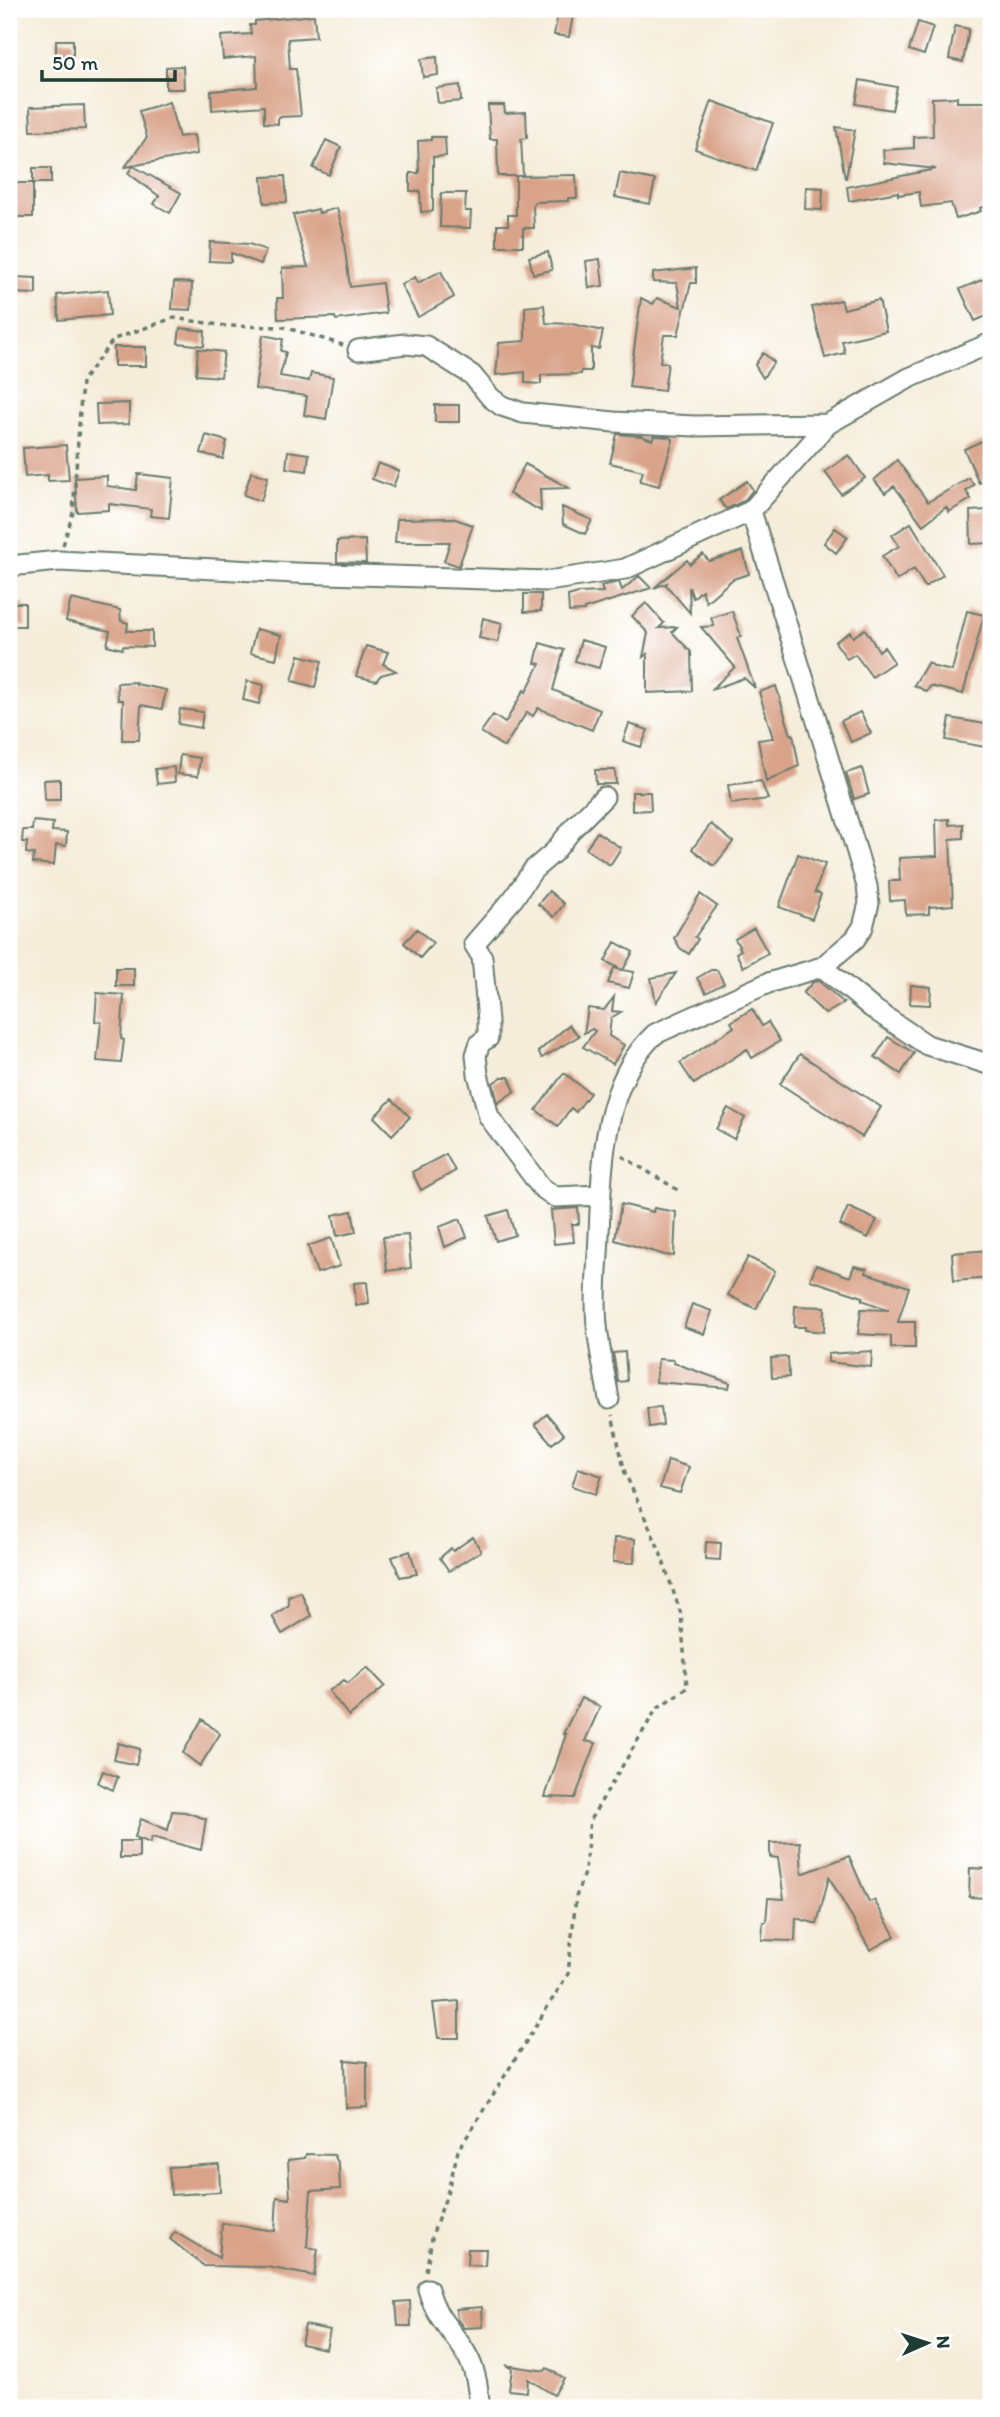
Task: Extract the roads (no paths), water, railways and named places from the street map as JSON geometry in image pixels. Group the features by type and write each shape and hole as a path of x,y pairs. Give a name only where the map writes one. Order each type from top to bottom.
{"street":[{"path":"9,566 59,561 295,573 548,581 603,574 625,569 751,511 828,424 909,378 991,343"},
{"path":"358,350 405,344 426,346 472,374 491,398 502,406 523,413 614,422 695,426 828,424"},
{"path":"609,1399 596,1324 600,1195 615,1101 630,1064 642,1046 655,1034 768,983 822,968 855,939 863,927 869,903 867,886 824,740 778,603 751,511"},
{"path":"600,1195 555,1197 541,1187 489,1118 476,1055 480,1043 488,1038 488,1021 482,957 474,944 513,899 533,870 554,852 604,797"},
{"path":"822,968 872,1008 927,1045 991,1065"},
{"path":"428,2289 434,2309 464,2350 470,2363 476,2380 479,2408"}]}
